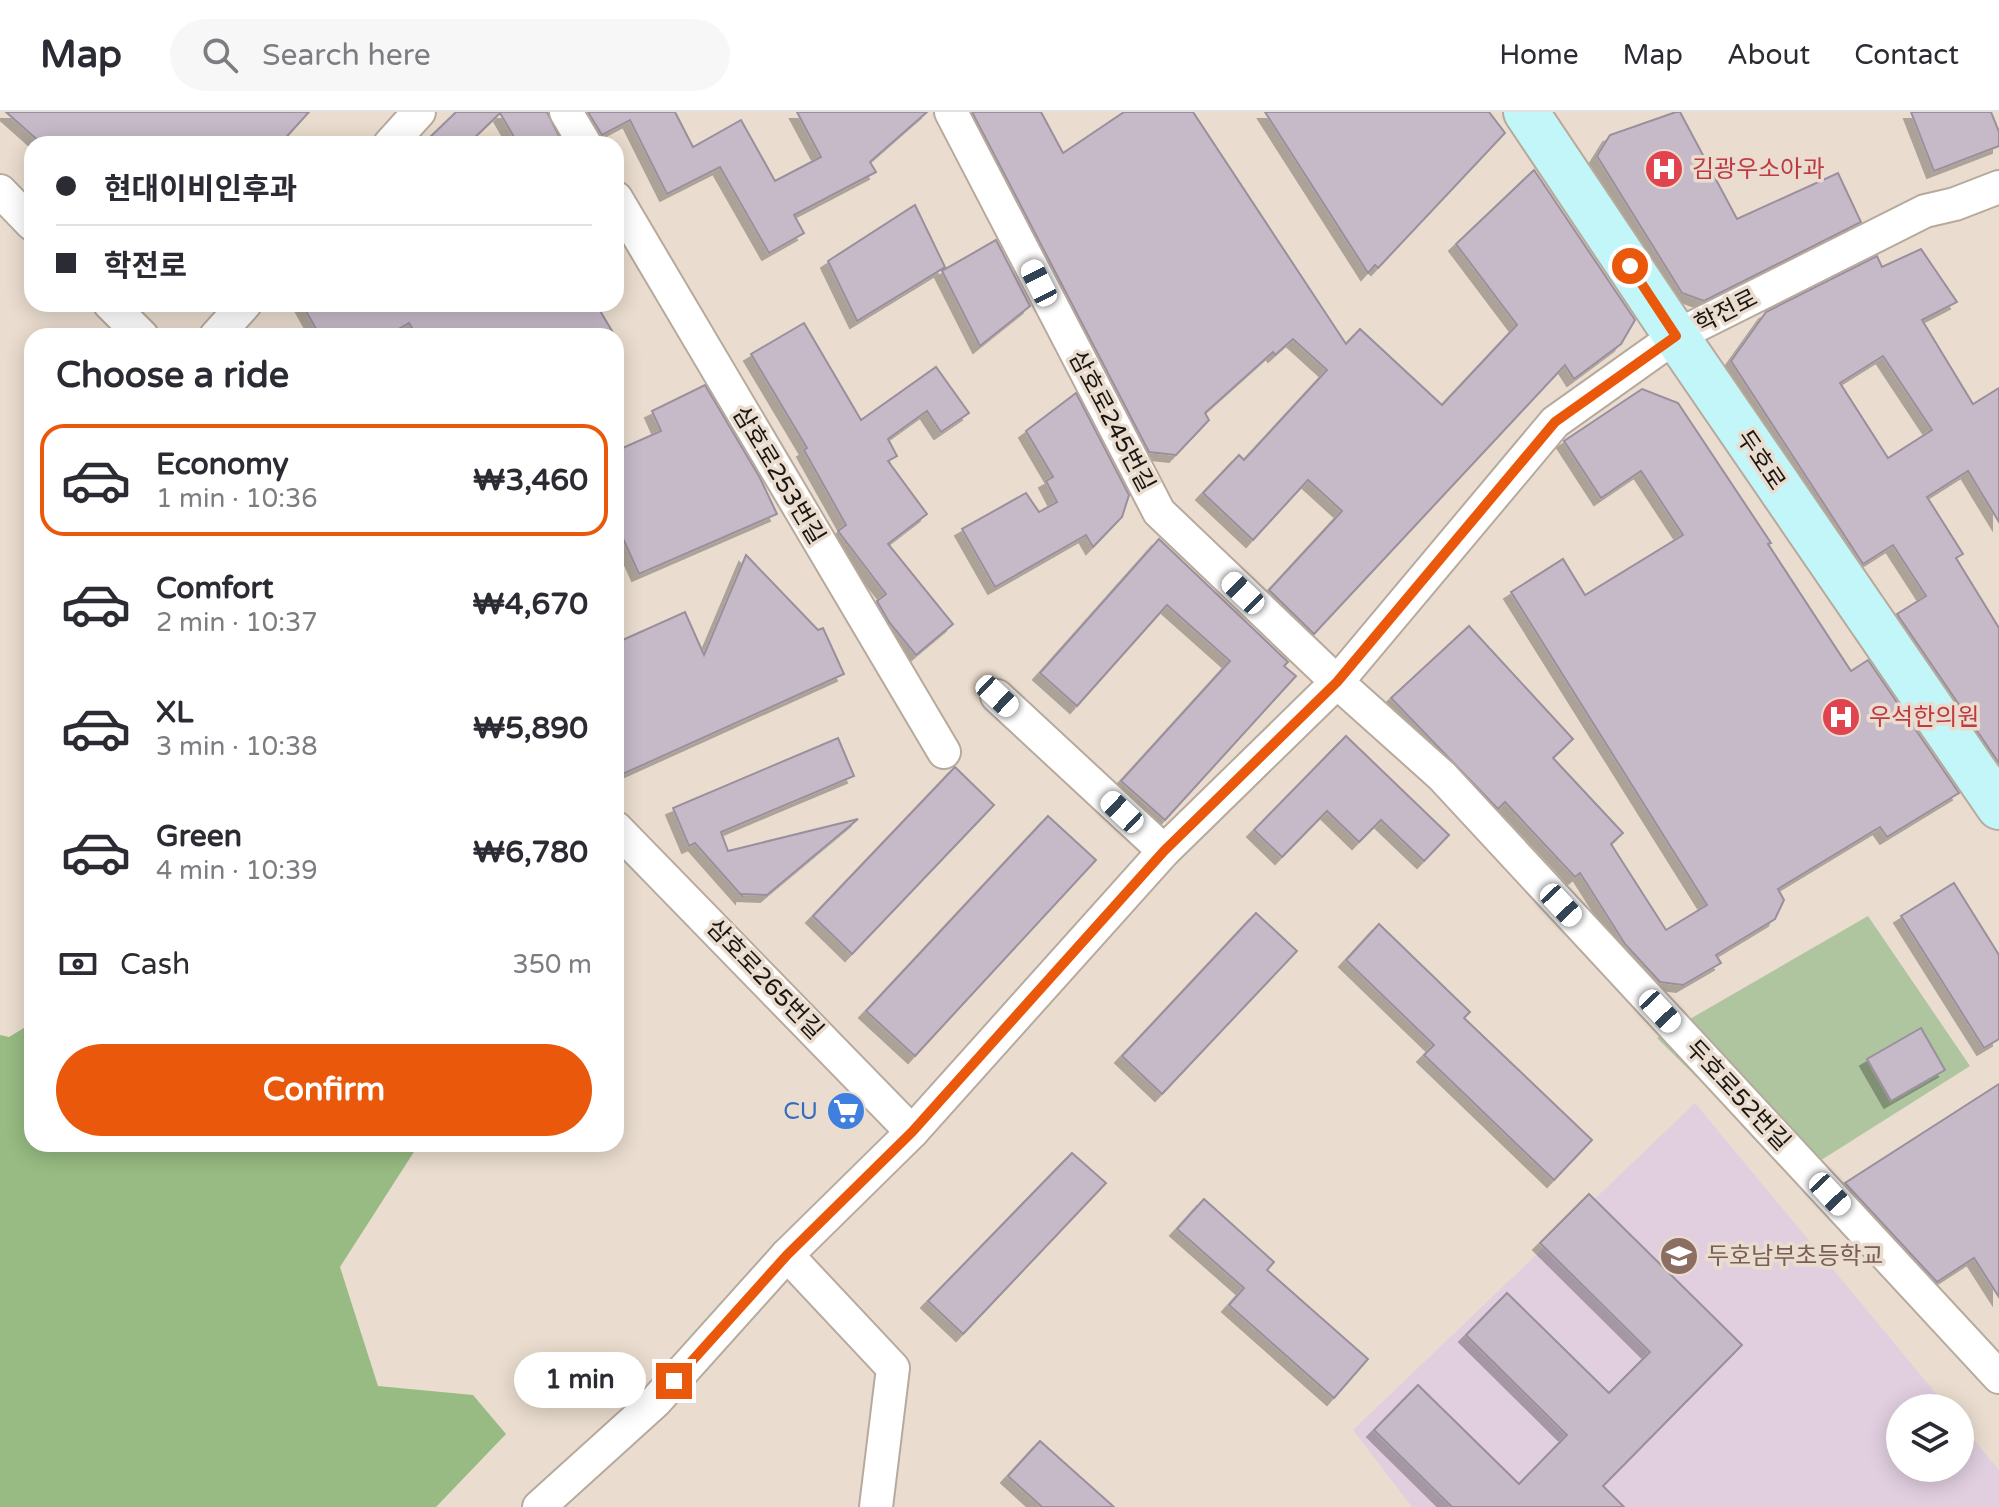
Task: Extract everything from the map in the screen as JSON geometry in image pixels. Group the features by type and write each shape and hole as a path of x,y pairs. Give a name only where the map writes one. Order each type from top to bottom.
{"street":[{"path":"397,136 419,112"},
{"path":"566,112 580,136"},
{"name":"삼호로245번길","path":"951,112 1159,512 1337,682"},
{"name":"두호로","path":"1526,112 1999,807"},
{"name":"학전로","path":"539,1507 655,1402 787,1255 912,1132 1164,851 1337,682 1555,422 1676,336 1925,211 1955,204 1999,187"},
{"path":"0,191 24,216"},
{"name":"삼호로253번길","path":"624,212 944,752"},
{"path":"118,312 134,328"},
{"path":"223,328 238,312"},
{"name":"두호로52번길","path":"1337,682 1442,776 1999,1377"},
{"path":"997,696 1164,851"},
{"name":"삼호로265번길","path":"624,836 912,1132"},
{"path":"787,1255 893,1368 876,1507"}],"shaded area":[{"name":"두호남부초등학교","path":"1695,1103 1936,1394 1886,1394 1886,1482 1974,1482 1974,1440 1999,1470 1999,1507 1412,1507 1353,1430"}],"green space":[{"path":"1868,916 1970,1066 1796,1176 1657,1038"},
{"path":"24,1028 24,1152 414,1152 340,1267 378,1386 473,1395 506,1434 436,1507 0,1507 0,1035 9,1037"}],"building":[{"path":"6,112 309,112 287,136 33,136"},
{"path":"456,112 547,112 559,136 513,136 500,113 476,136 431,136"},
{"path":"588,112 675,112 693,147 741,120 775,181 821,157 797,112 927,112 870,162 876,172 794,215 804,233 769,253 720,167 667,194 630,120 602,135"},
{"path":"972,112 1041,112 1063,153 1124,112 1193,112 1346,344 1360,329 1442,405 1517,325 1456,244 1534,170 1635,320 1621,344 1574,379 1565,365 1314,634 1269,590 1342,511 1308,480 1253,540 1203,493 1239,455 1244,460 1327,370 1293,339 1275,355 1273,352 1205,413 1209,420 1176,455 1149,452"},
{"path":"1265,112 1489,112 1505,133 1378,268 1375,265 1368,273"},
{"path":"1680,112 1737,219 1838,173 1861,222 1704,301 1682,293 1597,156 1610,135"},
{"path":"1911,112 1991,112 1999,132 1999,146 1934,171"},
{"path":"915,205 945,267 857,321 828,261"},
{"path":"996,240 1030,306 980,346 942,271"},
{"path":"1921,249 1957,302 1922,320 1973,404 1999,388 1999,522 1968,471 1927,497 1963,554 1956,558 1999,628 1999,763 1897,614 1926,596 1893,545 1863,564 1731,361 1766,312 1877,256 1882,267","holes":["1883,356 1932,430 1888,458 1840,383"]},
{"path":"306,312 601,312 610,328 412,328 409,323 400,328 316,328"},
{"path":"804,323 861,420 936,367 969,413 941,432 927,411 888,439 897,456 888,461 927,514 888,544 953,624 916,655 889,622 877,601 886,594 838,531 846,525 804,450 807,448 751,354"},
{"path":"705,385 760,478 777,514 639,574 624,541 624,447 661,431 652,411"},
{"path":"1642,389 1678,403 1851,671 1868,660 1959,793 1887,837 1880,827 1778,889 1784,900 1775,919 1716,955 1721,963 1683,985 1660,982 1625,944 1580,873 1575,877 1505,802 1498,809 1391,698 1469,626 1573,739 1553,758 1623,833 1611,844 1666,930 1707,905 1511,592 1563,559 1585,595 1683,535 1641,471 1601,498 1564,441"},
{"path":"1076,393 1129,495 1122,517 1093,547 1086,535 995,587 962,529 1026,493 1039,512 1057,502 1046,481 1053,477 1026,431"},
{"path":"1159,539 1288,662 1284,666 1296,676 1165,820 1121,781 1230,661 1167,605 1077,706 1040,673"},
{"path":"746,555 818,630 823,628 844,674 624,773 624,639 685,612 704,655"},
{"path":"1346,736 1449,835 1424,861 1381,820 1359,842 1327,811 1282,857 1254,830"},
{"path":"838,738 854,776 721,832 728,851 858,819 767,895 742,896 695,843 689,846 673,808"},
{"path":"955,767 994,805 852,954 813,916"},
{"path":"1048,816 1096,860 915,1056 866,1011"},
{"path":"1954,883 1999,955 1999,1039 1984,1048 1901,916"},
{"path":"1256,913 1297,951 1162,1094 1122,1056"},
{"path":"1379,924 1470,1012 1464,1018 1592,1140 1554,1180 1424,1055 1434,1045 1346,960"},
{"path":"1921,1028 1945,1070 1891,1101 1867,1059"},
{"path":"1999,1084 1999,1297 1974,1258 1937,1282 1845,1183"},
{"path":"1072,1153 1106,1183 963,1334 928,1301"},
{"path":"1589,1194 1742,1345 1603,1486 1624,1507 1452,1507 1374,1430 1418,1385 1519,1484 1567,1435 1466,1335 1507,1293 1609,1393 1650,1352 1540,1243"},
{"path":"1204,1199 1274,1262 1267,1270 1368,1359 1334,1398 1229,1305 1244,1288 1177,1229"},
{"path":"1040,1441 1114,1507 1042,1507 1008,1476"}],"place":[{"name":"김광우소아과","path":"1664,169"},
{"name":"우석한의원","path":"1841,717"},
{"name":"CU","path":"846,1111"},
{"name":"두호남부초등학교","path":"1679,1256"}],"route":[{"path":"674,1381 787,1255 912,1132 1164,851 1337,682 1555,422 1676,336 1630,266"}]}
